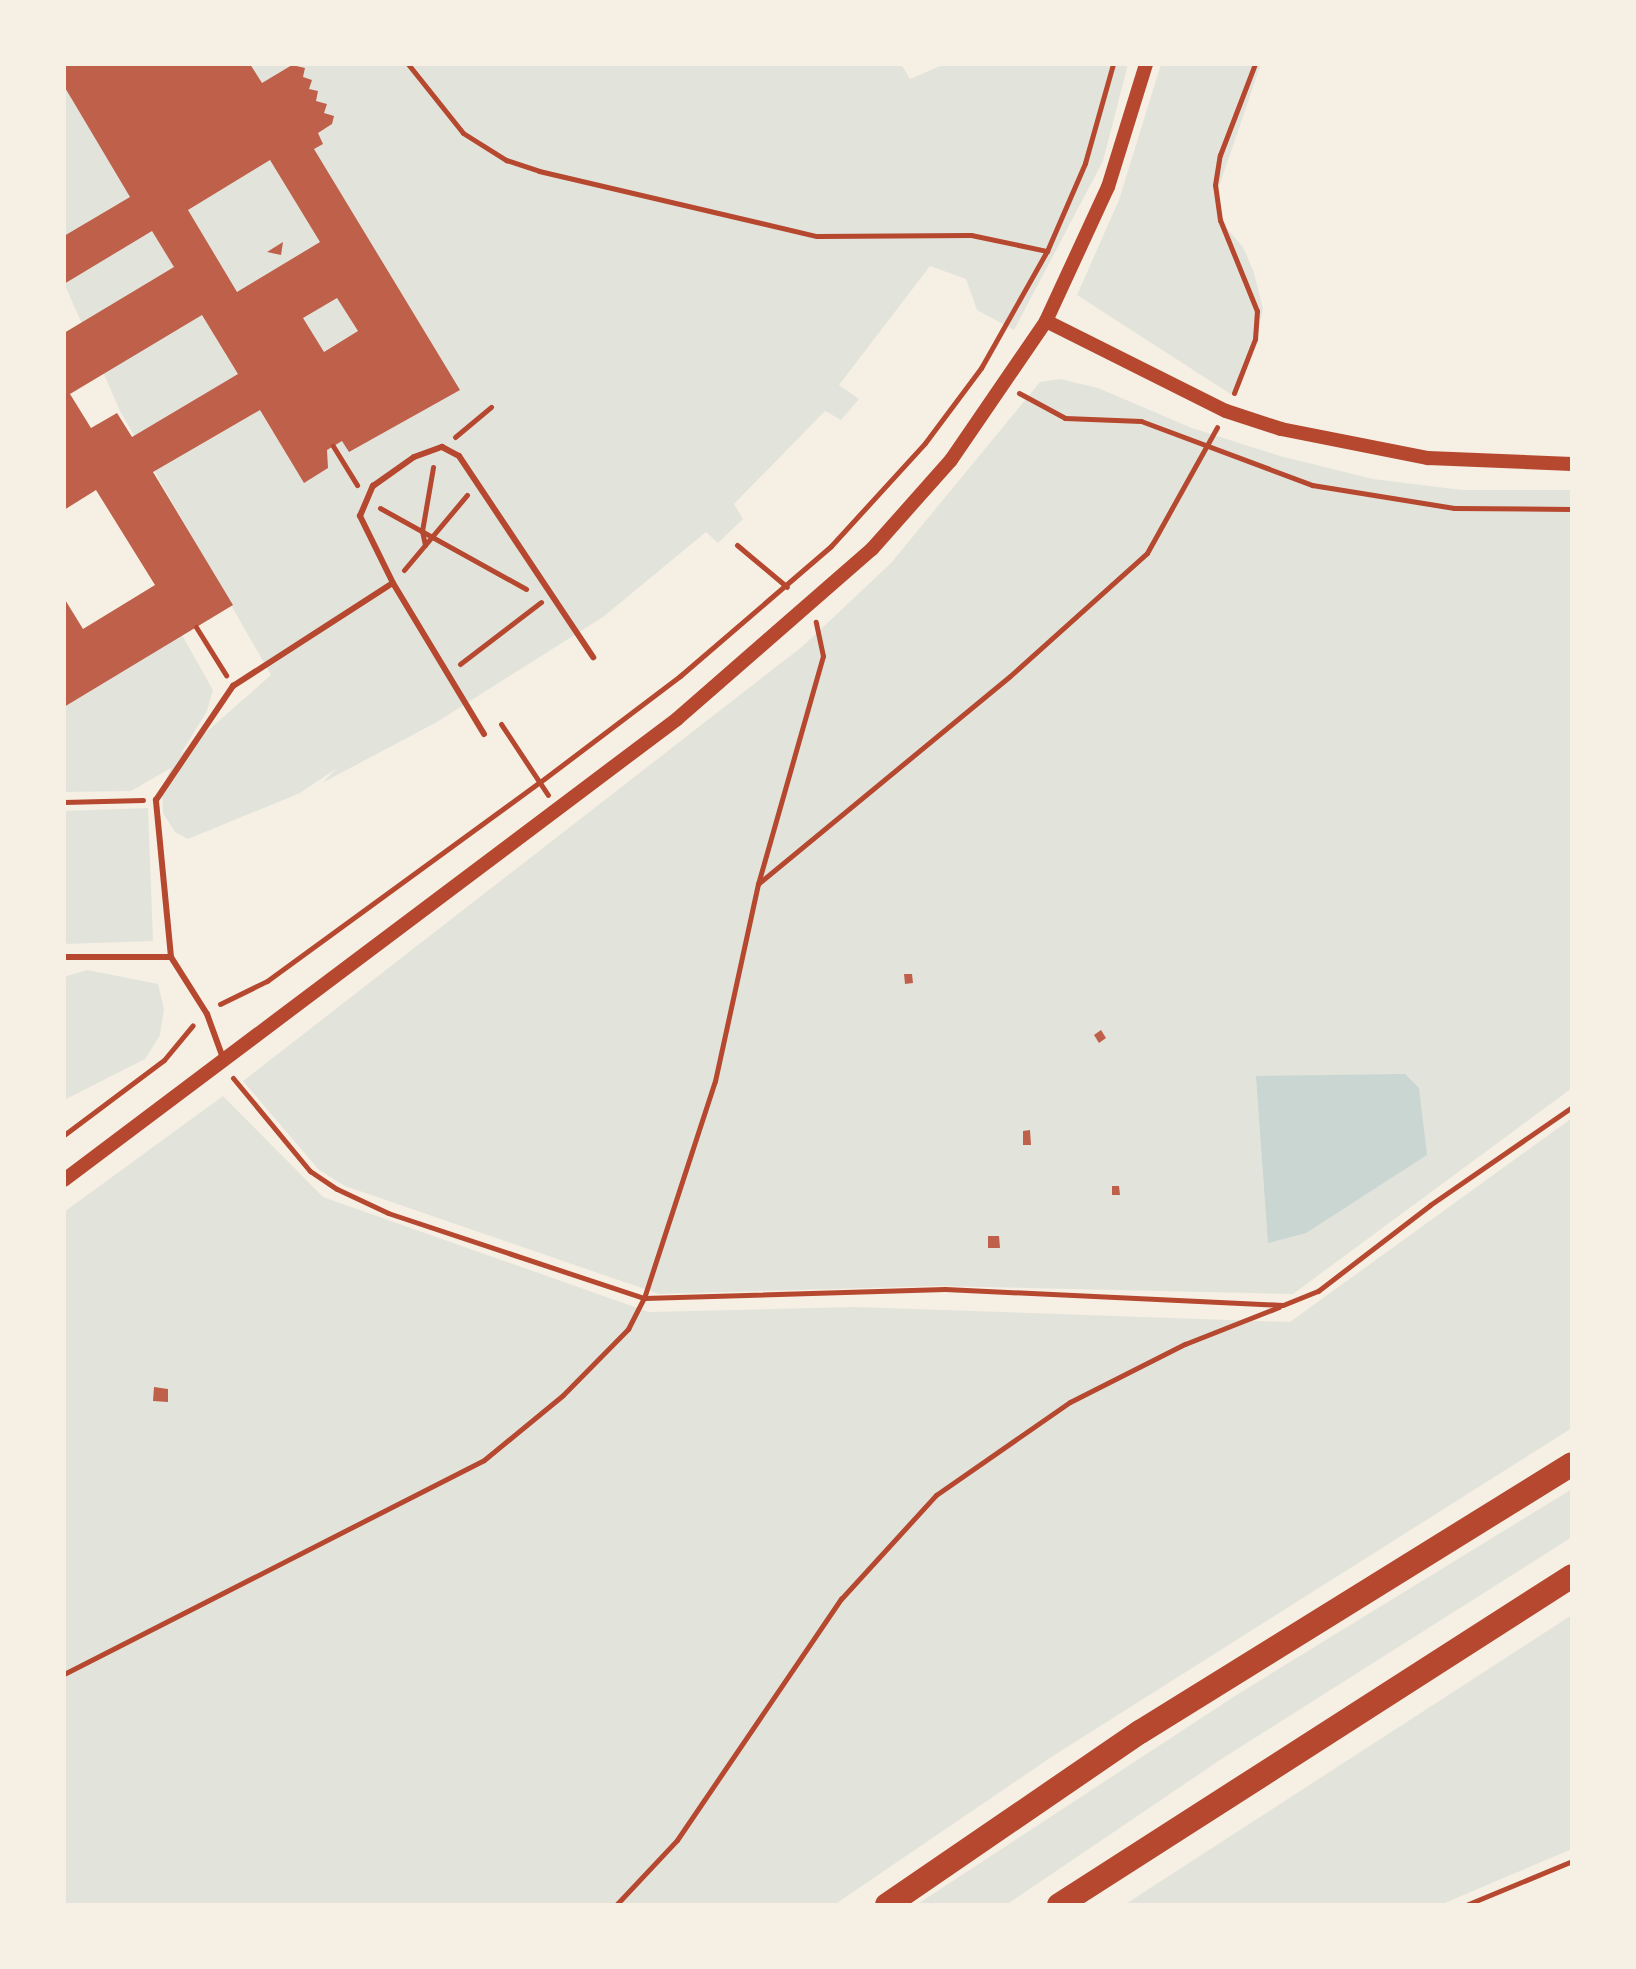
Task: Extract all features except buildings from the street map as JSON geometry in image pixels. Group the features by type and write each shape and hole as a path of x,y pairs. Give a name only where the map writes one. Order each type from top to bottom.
{"highway":[{"path":"887,1905 1140,1732 1572,1464"},
{"path":"1059,1905 1572,1576"}],"street":[{"path":"64,1180 677,719 809,609 872,549 951,460 1007,384 1046,321 1103,199 1146,64"},
{"path":"1046,321 1226,411 1309,436 1390,453 1468,463 1572,464"}],"lane":[{"path":"484,734 393,583 360,516 384,479 414,457 442,447 459,456 593,657"},
{"path":"223,1060 207,1014 171,957 156,800 233,686 393,583"},
{"path":"64,957 171,957"}],"path":[{"path":"408,64 463,133 506,160 539,171 817,236 971,235 1047,251"},
{"path":"66,1131 164,1060 183,1033 228,998 267,981 540,782 787,588 925,443 981,368 1047,251 1085,163 1113,64"},
{"path":"758,884 1010,676 1147,553 1226,411 1255,339 1257,311 1220,220 1215,185 1220,155 1255,64"},
{"path":"981,368 1065,418 1141,421 1206,449 1312,485 1385,501 1454,508 1572,509"},
{"path":"333,446 367,501 544,599"},
{"path":"393,583 477,482"},
{"path":"64,1674 484,1460 563,1395 628,1329 644,1298 715,1081 758,884 823,656 820,631 809,609 737,545"},
{"path":"448,674 551,594"},
{"path":"196,627 233,686"},
{"path":"501,724 558,809"},
{"path":"64,802 156,800"},
{"path":"223,1060 264,1122 310,1171 337,1189 388,1213 644,1298 945,1289 1283,1305"},
{"path":"616,1905 677,1840 841,1599 936,1495 1082,1396 1185,1344 1318,1291 1430,1205 1572,1107"},
{"path":"1466,1905 1572,1861"}],"shaded area":[{"path":"64,64 901,64 910,79 945,64 1128,64 1103,161 1014,330 977,310 966,279 930,266 839,385 859,399 841,420 825,411 734,504 743,519 718,543 706,532 603,617 437,722 322,783 337,768 300,793 188,839 175,832 163,813 162,789 171,768 131,791 64,792 64,707 182,635 213,690 207,711 180,755 271,675 120,411 64,283"},
{"path":"1161,64 1261,64 1216,195 1222,223 1243,247 1254,273 1263,309 1254,349 1232,395 1077,295 1119,200"},
{"path":"1060,379 1098,388 1192,428 1280,456 1373,479 1462,490 1572,490 1572,1088 1293,1294 937,1286 659,1294 345,1186 319,1170 243,1081 803,646 891,563 1040,382"},
{"path":"148,808 153,941 64,944 64,811"},
{"path":"87,970 158,984 164,1009 160,1035 145,1059 64,1100 64,977"},
{"path":"1405,1074 1419,1088 1427,1155 1306,1233 1268,1243 1256,1076"},
{"path":"223,1096 323,1197 649,1312 855,1307 1290,1322 1572,1118 1572,1428 1053,1756 834,1905 64,1905 64,1212"},
{"path":"1572,1489 1572,1537 1223,1758 1006,1905 916,1905 1238,1694"},
{"path":"1572,1615 1572,1849 1440,1905 1124,1905"}]}
